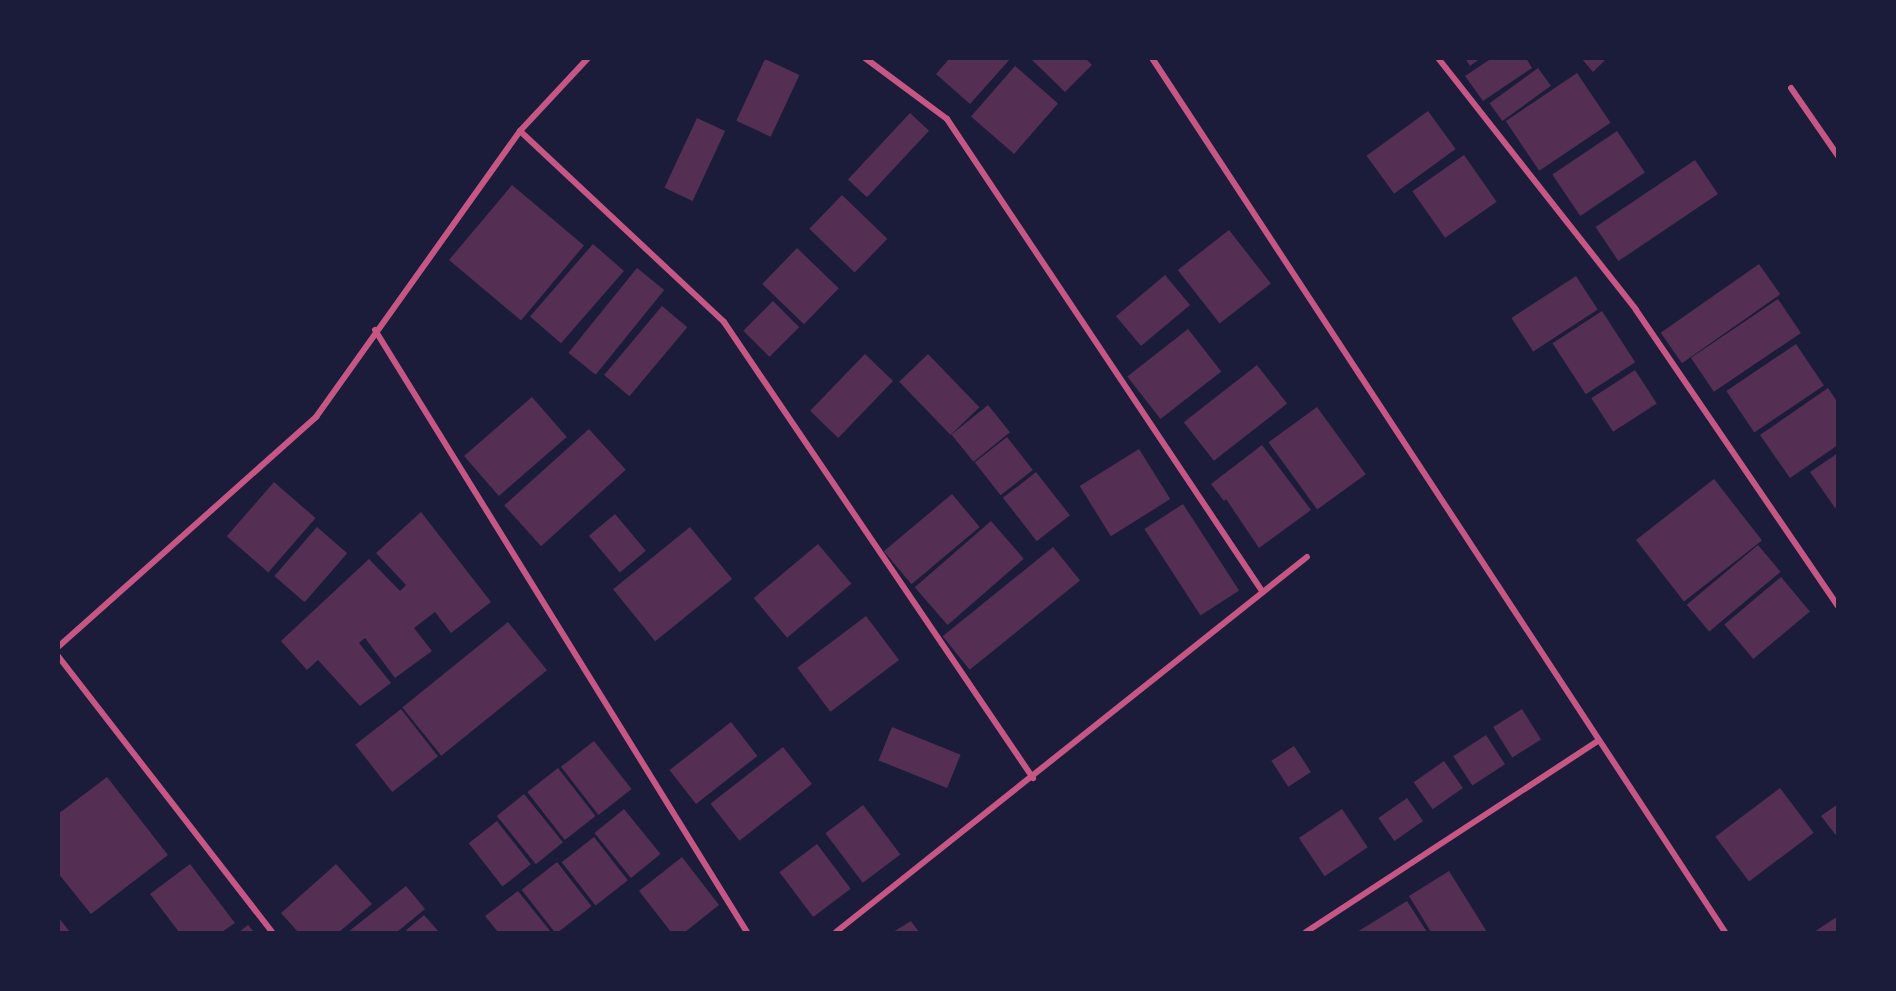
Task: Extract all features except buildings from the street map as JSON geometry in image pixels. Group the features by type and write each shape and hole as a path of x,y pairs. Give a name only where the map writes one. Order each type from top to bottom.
{"street":[{"path":"58,647 316,417 375,330 520,131 588,58"},
{"path":"865,58 947,119 1262,591"},
{"path":"1152,58 1725,933"},
{"path":"1438,58 1636,310 1838,606"},
{"path":"1791,88 1838,156"},
{"path":"520,131 724,322 1033,778"},
{"path":"375,330 747,933"},
{"path":"836,933 1307,557"},
{"path":"58,656 272,933"},
{"path":"1306,933 1599,740"}]}
